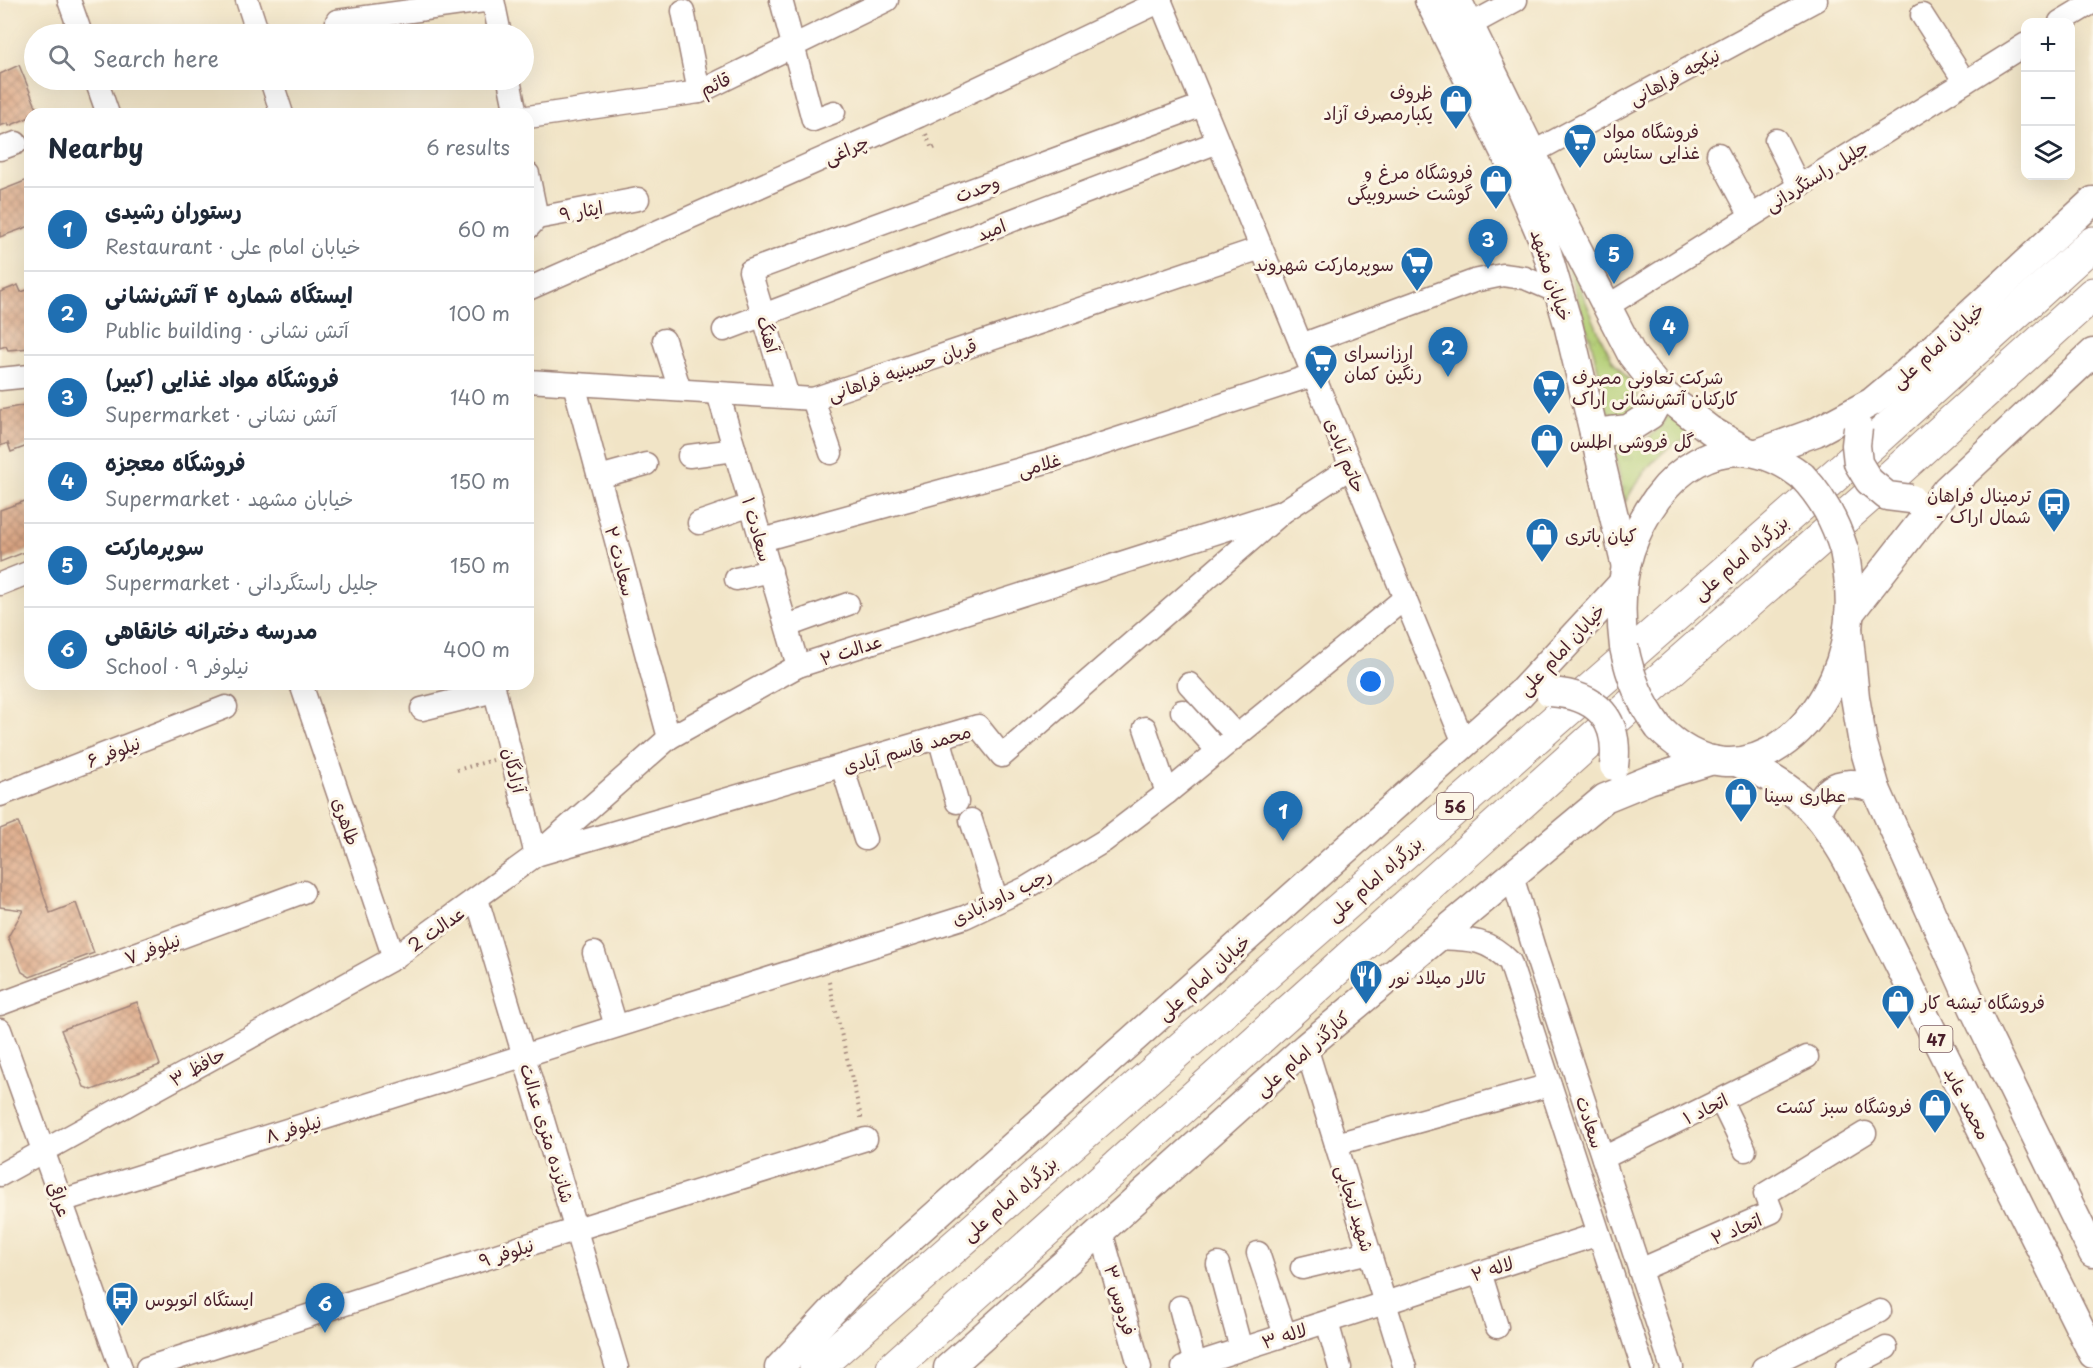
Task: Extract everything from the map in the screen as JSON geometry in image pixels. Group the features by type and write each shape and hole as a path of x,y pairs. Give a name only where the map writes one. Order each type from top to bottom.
{"highway":[{"name":"بزرگراه امام علی","path":"816,1368 1872,443 2093,243"},
{"name":"56","path":"893,1368 1590,741 1893,475 2093,294"}],"main road":[{"name":"خیابان مشهد","path":"1429,0 1508,159 1544,242 1560,293 1625,575"},
{"name":"خیابان مشهد","path":"1457,0 1568,231 1632,355 1662,393 1710,430 1752,452"},
{"name":"خیابان امام علی","path":"1752,452 1816,432 1872,402 2093,201"},
{"path":"1849,621 1947,489 2093,353"},
{"path":"1594,433 1628,429 1650,415 1662,393"},
{"path":"1872,402 1858,428 1856,445 1858,463 1869,481 1887,496 1911,499 1947,489"},
{"name":"47","path":"1849,621 1835,677 1821,704 1794,737 1760,757 1724,761 1684,749 1659,728 1647,711 1629,671 1621,615 1625,575 1636,537 1650,509 1677,476 1710,456 1728,452 1752,452 1781,461 1802,476 1824,502 1834,521 1844,550 1849,582 1849,621 1855,697 1863,744 1876,789 1974,1009 2093,1253"},
{"name":"خیابان امام علی","path":"779,1368 853,1289 1520,694 1625,575"},
{"path":"1520,694 1570,693 1587,700 1605,716 1613,731 1616,749 1605,798"},
{"name":"کنارگذر امام علی","path":"948,1368 1306,1047 1605,798 1649,780 1724,761"},
{"name":"محمد عابد","path":"1724,761 1759,770 1783,784 1817,814 1830,830 2093,1354"},
{"path":"1817,814 1828,793 1843,784 1860,784 1876,789"}],"street":[{"path":"69,0 77,24"},
{"path":"247,0 255,24"},
{"path":"337,21 492,0 498,24"},
{"path":"781,0 813,120 834,111"},
{"path":"1470,25 1516,0"},
{"name":"نیکچه فراهانی","path":"1532,153 1816,0"},
{"name":"قائم","path":"534,116 699,92 794,46 854,7 882,1"},
{"name":"حاتم آبادی","path":"1160,1 1464,743"},
{"name":"چراغی","path":"534,286 919,116 1160,1"},
{"path":"2067,18 2093,2"},
{"path":"683,11 699,92"},
{"path":"1922,15 1965,82"},
{"name":"جلیل راستگردانی","path":"1606,307 2021,47"},
{"path":"100,90 106,108"},
{"path":"274,90 280,108"},
{"path":"511,90 515,108"},
{"name":"وحدت","path":"750,271 1203,105"},
{"path":"1776,140 1799,186"},
{"name":"امید","path":"724,330 1218,142"},
{"path":"1718,154 1751,216"},
{"name":"ایثار ۹","path":"534,223 638,200"},
{"name":"قربان حسینیه فراهانی","path":"534,381 813,399 1261,248"},
{"name":"آهنگ","path":"750,271 788,397"},
{"path":"1301,345 1474,281 1503,275 1525,278 1560,293"},
{"path":"664,340 680,390"},
{"name":"غلامی","path":"762,540 1050,461 1313,375"},
{"path":"0,379 24,377"},
{"name":"سعادت ۲","path":"574,384 669,738"},
{"name":"سعادت ۱","path":"718,393 798,666"},
{"path":"813,399 831,453"},
{"path":"688,456 735,450"},
{"path":"599,477 646,464"},
{"name":"محمد قاسم آبادی","path":"537,855 978,726 1002,756 1284,511 1351,467"},
{"path":"699,523 752,505"},
{"name":"عدالت ۲","path":"477,899 537,855 669,738 798,666 1284,511"},
{"path":"736,579 771,571"},
{"path":"0,584 24,574"},
{"name":"رجب داودآبادی","path":"525,1054 965,917 1026,888 1104,841 1167,793 1405,598"},
{"path":"787,626 848,604"},
{"path":"1189,684 1236,735"},
{"name":"طاهری","path":"303,690 394,958"},
{"path":"422,709 486,690"},
{"name":"آزادگان","path":"494,690 537,855"},
{"name":"نیلوفر ۶","path":"0,795 226,707"},
{"path":"1182,711 1218,751"},
{"path":"1145,728 1167,793"},
{"path":"939,737 957,802"},
{"path":"842,766 865,839"},
{"path":"971,820 997,901"},
{"name":"سعادت","path":"1512,876 1672,1368"},
{"name":"نیلوفر ۷","path":"0,1004 303,892"},
{"name":"عدالت 2","path":"394,958 477,899"},
{"name":"شانزده متری عدالت","path":"477,899 617,1368"},
{"path":"1437,938 1466,939 1484,943 1497,949 1510,962 1520,951 1526,950 1536,955"},
{"path":"594,953 616,1026"},
{"name":"حافظ ۳","path":"0,1175 394,958"},
{"name":"سعادت","path":"1510,962 1643,1368"},
{"name":"عراقی","path":"0,1030 121,1368"},
{"name":"شهید لنجابی","path":"1306,1047 1405,1368"},
{"name":"نیلوفر ۸","path":"61,1201 525,1054"},
{"name":"اتحاد ۱","path":"1603,1158 1808,1058"},
{"path":"1336,1144 1550,1085"},
{"path":"1721,1101 1745,1150"},
{"name":"اتحاد ۲","path":"1640,1270 1772,1212 1765,1194 1865,1134"},
{"name":"نیلوفر ۹","path":"147,1368 577,1229 866,1139"},
{"name":"فردوس ۳","path":"1101,1231 1140,1368"},
{"name":"لاله ۲","path":"1385,1303 1599,1234"},
{"path":"1302,1268 1369,1252"},
{"path":"1258,1253 1285,1335"},
{"path":"1218,1264 1241,1349"},
{"path":"1480,1272 1497,1327"},
{"name":"لاله ۳","path":"1189,1366 1385,1303"},
{"path":"1180,1307 1189,1366"},
{"path":"1763,1368 1880,1311"},
{"path":"1327,1322 1341,1368"},
{"path":"1847,1368 1886,1348"}],"path":[{"path":"457,770 511,755"},
{"path":"824,961 866,1139"}],"green space":[{"path":"1562,244 1601,338 1613,361 1637,393 1638,406 1631,415 1612,417 1602,400 1601,380 1561,248"},
{"path":"1670,413 1693,437 1681,441 1661,454 1645,472 1625,502 1613,445 1633,447 1639,445 1654,433"}],"building":[{"path":"19,65 24,77 24,90 29,90 37,108 24,108 24,120 9,126 8,123 0,126 0,74"},
{"path":"24,181 24,228 0,237 0,191"},
{"path":"18,285 21,292 24,291 24,349 8,350 6,346 0,348 0,292"},
{"path":"24,405 24,447 11,452 8,443 0,446 0,410"},
{"path":"24,501 24,552 0,562 0,510"},
{"path":"18,822 50,913 76,903 94,953 30,977 22,972 8,937 23,910 0,907 0,829"},
{"path":"137,1002 160,1065 92,1090 84,1087 61,1030"}],"place":[{"name":"ظروف یکبارمصرف آزاد","path":"1456,130"},
{"name":"فروشگاه مواد غذایی ستایش","path":"1580,169"},
{"name":"فروشگاه مرغ و گوشت خسروبیگی","path":"1496,210"},
{"name":"فروشگاه مواد غذایی (کبیر)","path":"1488,269"},
{"name":"سوپرمارکت","path":"1614,284"},
{"name":"سوپرمارکت شهروند","path":"1417,292"},
{"name":"فروشگاه معجزه","path":"1669,356"},
{"name":"ایستگاه شماره ۴ آتش‌نشانی","path":"1448,377"},
{"name":"ارزانسرای رنگین کمان","path":"1321,390"},
{"name":"شرکت تعاونی مصرف کارکنان آتش‌نشانی اراک","path":"1549,415"},
{"name":"گل فروشی اطلس","path":"1547,469"},
{"name":"ترمینال فراهان - شمال اراک","path":"2054,533"},
{"name":"کیان باتری","path":"1542,563"},
{"name":"عطاری سینا","path":"1741,823"},
{"name":"رستوران رشیدی","path":"1283,841"},
{"name":"تالار میلاد نور","path":"1366,1005"},
{"name":"فروشگاه تیشه کار","path":"1898,1030"},
{"name":"فروشگاه سبز کشت","path":"1935,1134"},
{"name":"ایستگاه اتوبوس","path":"122,1327"},
{"name":"مدرسه دخترانه خانقاهی","path":"325,1333"}]}
